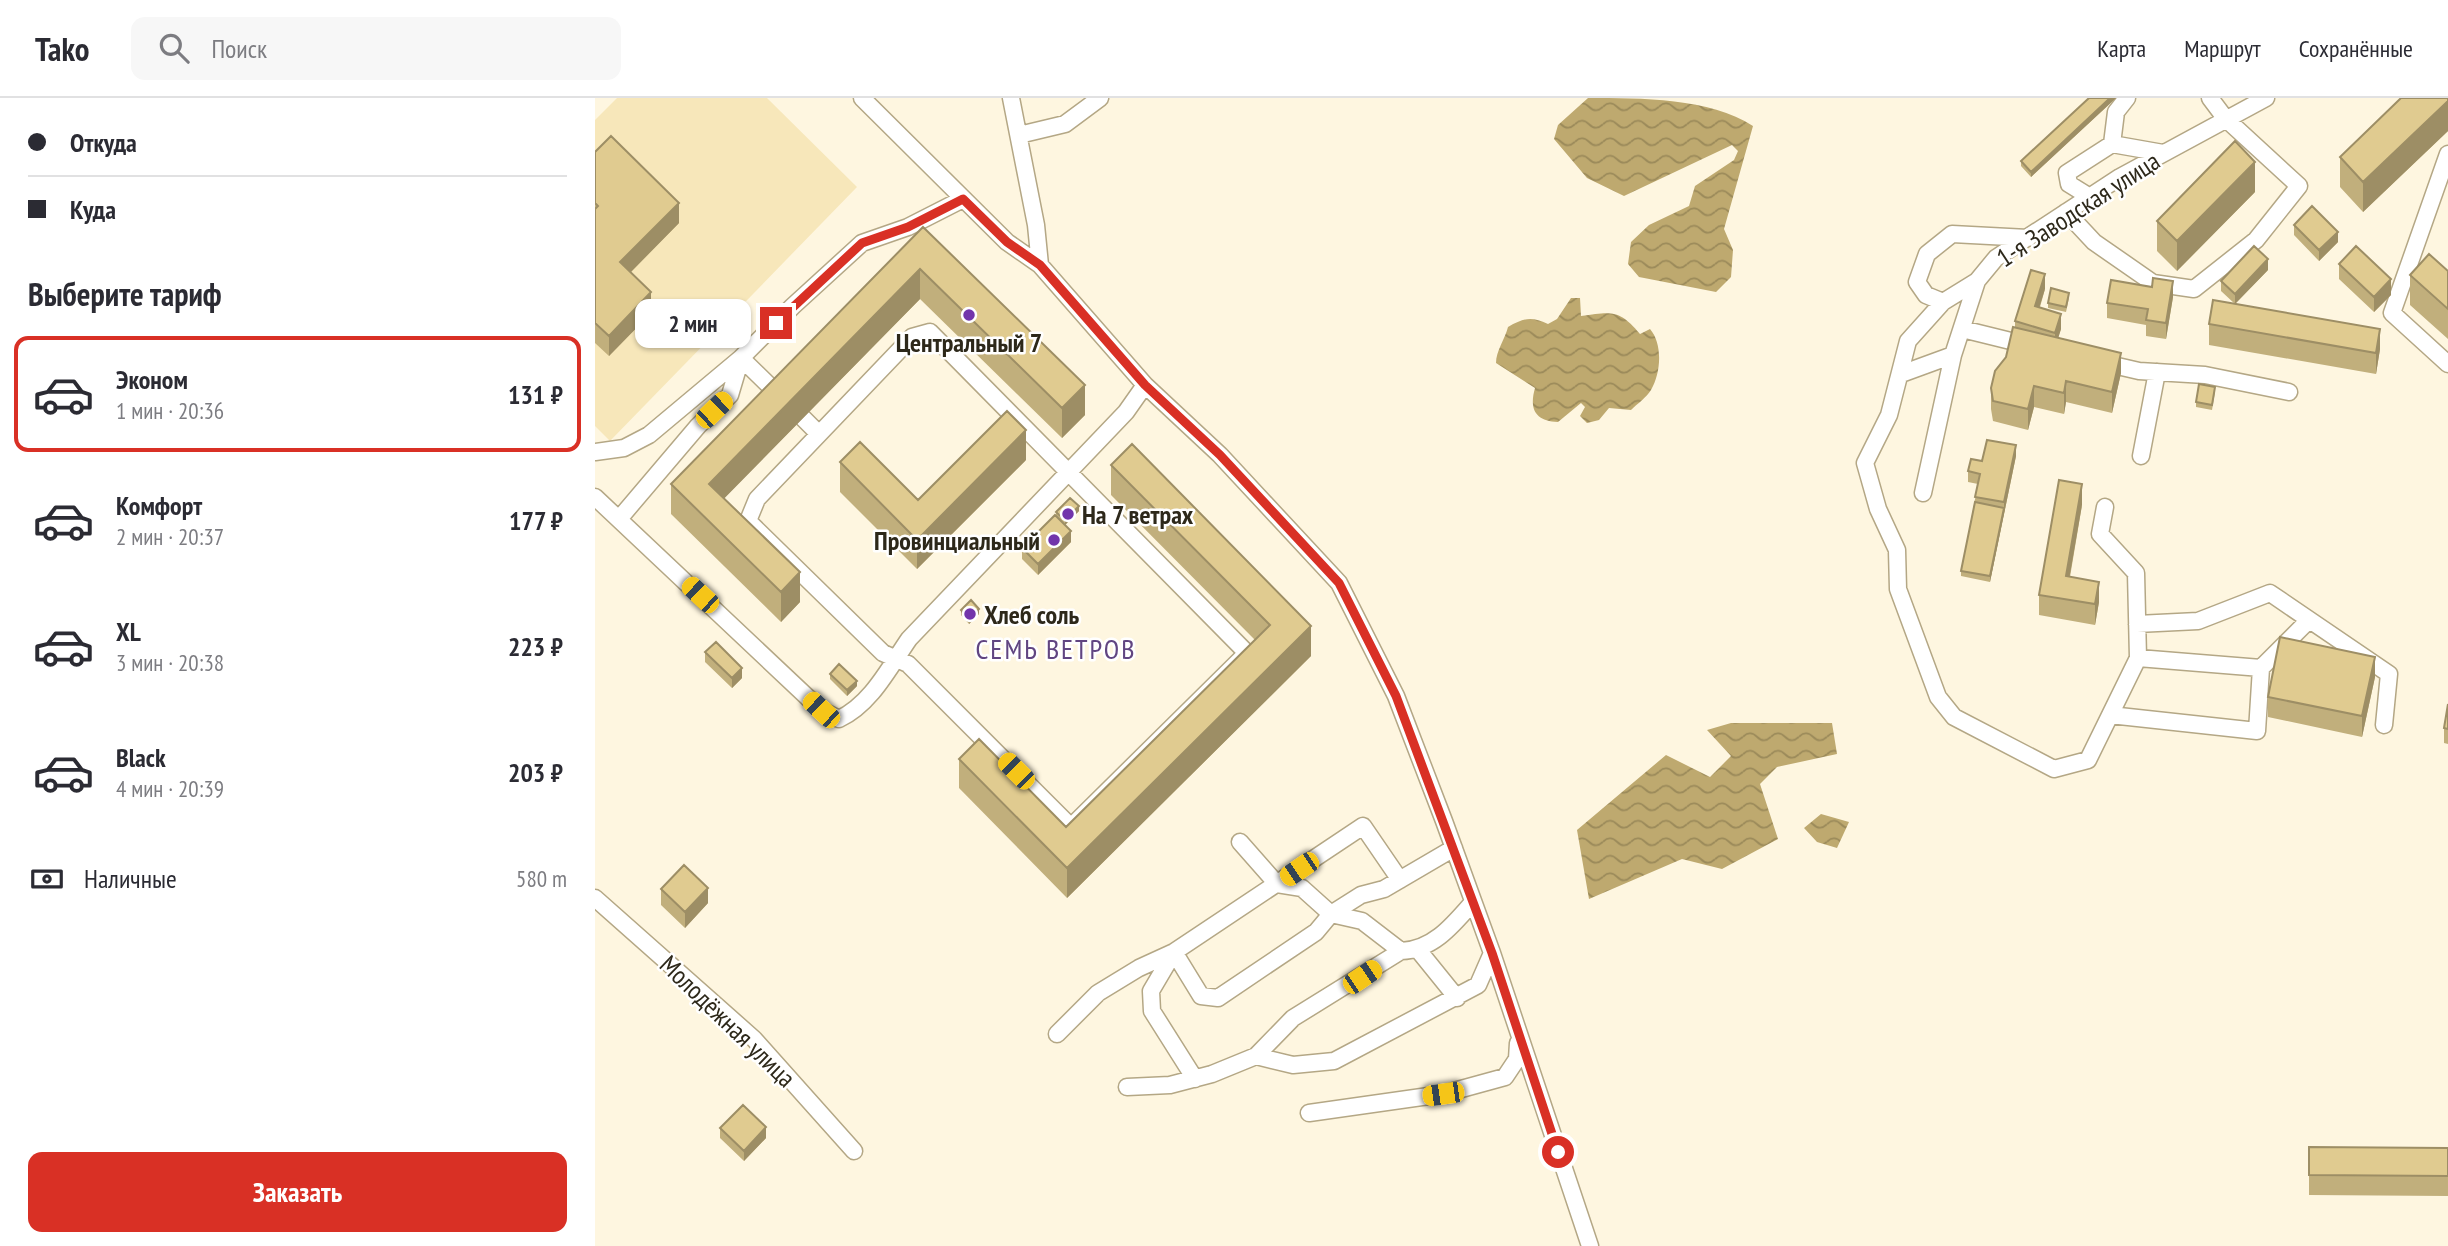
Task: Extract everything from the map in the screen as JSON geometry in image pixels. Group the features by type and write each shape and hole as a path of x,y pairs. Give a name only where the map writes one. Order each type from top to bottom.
{"street":[{"path":"862,98 1007,242 1040,265 1145,385 1220,455 1339,583 1396,696 1454,848 1590,1246"},
{"path":"1011,98 1040,265"},
{"path":"1019,135 1065,124 1100,98"},
{"path":"2112,144 2116,112 2127,98"},
{"path":"2066,212 2094,242 2154,284 2194,289 2256,240 2299,186 2225,118 2210,98"},
{"name":"1-я Заводская улица","path":"1923,493 1953,355 1977,281 1996,258 2163,153 2266,98"},
{"path":"2090,197 2069,184 2067,173 2112,144 2163,153"},
{"path":"2448,154 2442,193 2392,313 2448,364"},
{"path":"595,452 624,448 649,435 741,358 862,243 908,227 963,199"},
{"path":"1943,302 1926,296 1917,282 1927,254 1952,234 2028,237"},
{"path":"1977,281 1943,302 1908,341 1889,415 1865,463 1878,509 1897,550 1898,589 1938,697 1954,717 2054,769 2088,760 2138,658 2136,573 2100,534 2105,507"},
{"path":"1962,329 2047,350"},
{"path":"930,332 1069,473 1244,650 1244,656 1123,789 1075,823 1069,824 929,683 908,664 883,653 748,521 757,499 818,433 912,337 930,332"},
{"path":"1901,374 1953,355"},
{"path":"741,358 783,399"},
{"path":"619,519 698,426 730,394 741,358"},
{"path":"2087,359 2139,371 2205,375 2289,392"},
{"path":"2141,456 2157,372"},
{"path":"595,497 821,710 839,719 852,713 884,677 909,639 1126,412 1145,385"},
{"path":"803,418 818,433"},
{"path":"2137,624 2198,621 2270,593 2389,674 2384,725"},
{"path":"2110,715 2257,731 2261,668 2308,621"},
{"path":"2138,658 2261,668"},
{"path":"1057,1034 1098,993 1139,968 1174,952 1363,826 1400,880"},
{"path":"1240,842 1277,884 1302,888 1331,914 1362,921 1401,951"},
{"path":"1174,952 1201,996 1218,998 1316,932 1331,914 1361,895 1400,880 1454,848"},
{"name":"Молодёжная улица","path":"595,898 754,1039 854,1151"},
{"path":"1127,1087 1170,1085 1195,1079 1256,1056 1293,1018 1401,951 1419,951 1450,928 1473,902"},
{"path":"1419,951 1457,998"},
{"path":"1174,952 1151,991 1152,1011 1195,1079"},
{"path":"1256,1056 1293,1065 1334,1061 1478,985 1492,953"},
{"path":"1309,1113 1443,1094 1505,1077 1517,1059 1518,1033"}],"shaded area":[{"path":"617,98 767,98 857,187 610,441 595,426 595,120"}],"water":[{"path":"1588,98 1652,99 1696,105 1736,117 1753,126 1724,229 1733,250 1731,277 1716,292 1639,277 1628,264 1631,242 1649,225 1689,206 1695,186 1734,160 1738,151 1732,145 1624,196 1587,178 1554,139 1558,125"},
{"path":"1571,298 1580,298 1581,316 1614,314 1626,320 1640,334 1650,329 1654,335 1659,350 1657,375 1649,393 1631,410 1609,408 1599,420 1587,423 1580,416 1585,407 1581,403 1558,422 1544,419 1534,408 1535,388 1496,363 1508,327 1528,319 1548,324 1557,319"},
{"path":"1731,723 1832,723 1837,754 1777,767 1760,784 1778,839 1722,869 1682,859 1589,899 1577,830 1666,755 1710,777 1731,756 1707,730"},
{"path":"1821,814 1849,822 1837,848 1817,842 1804,828"}],"building":[{"path":"2089,98 2110,98 2031,172 2021,161"},
{"path":"2401,98 2448,98 2448,101 2363,182 2340,157"},
{"path":"611,136 679,203 620,262 651,292 609,336 595,323 595,209 598,206 595,203 595,152"},
{"path":"2235,141 2255,162 2177,241 2157,221"},
{"path":"2312,206 2338,232 2319,250 2294,225"},
{"path":"923,227 1085,385 1062,408 920,269 709,484 800,572 781,592 671,484"},
{"path":"2254,246 2268,259 2235,294 2221,281"},
{"path":"2356,246 2391,279 2374,297 2339,264"},
{"path":"2429,254 2448,271 2448,309 2410,275"},
{"path":"2031,270 2045,274 2035,306 2061,314 2055,333 2015,321"},
{"path":"2153,278 2173,281 2166,323 2146,320 2148,309 2107,303 2111,280 2152,287"},
{"path":"2051,288 2069,293 2066,307 2048,303"},
{"path":"2213,300 2380,329 2376,353 2209,324"},
{"path":"2013,327 2121,353 2112,392 2066,381 2064,393 2034,386 2028,409 1993,401 1991,388 1995,371 2006,357"},
{"path":"2199,384 2215,387 2212,405 2196,402"},
{"path":"1007,411 1026,430 917,540 840,462 860,442 918,500"},
{"path":"1987,440 2016,445 2004,502 1975,497 1980,474 1968,471 1971,459 1982,461"},
{"path":"1132,444 1311,626 1067,868 959,759 979,739 1066,827 1270,625 1111,465"},
{"path":"2059,480 2082,484 2066,576 2099,582 2095,604 2039,595"},
{"path":"1070,498 1079,506 1065,520 1056,512"},
{"path":"1975,502 2004,508 1990,576 1961,571"},
{"path":"1055,515 1071,531 1038,564 1022,548"},
{"path":"971,600 979,609 969,619 961,610"},
{"path":"2280,637 2375,657 2362,716 2268,697"},
{"path":"716,642 742,668 732,678 705,652"},
{"path":"839,664 857,681 847,690 830,674"},
{"path":"2448,704 2448,729 2444,728"},
{"path":"684,865 708,888 685,912 661,889"},
{"path":"743,1105 766,1127 744,1151 720,1128"},
{"path":"2309,1147 2448,1148 2448,1176 2309,1175"}],"place":[{"name":"Центральный 7","path":"969,315"},
{"name":"На 7 ветрах","path":"1068,514"},
{"name":"Провинциальный","path":"1054,540"},
{"name":"Хлеб соль","path":"970,614"}],"district":[{"name":"СЕМЬ ВЕТРОВ","path":"1056,648"}],"route":[{"path":"776,323 862,243 908,227 963,199 1007,242 1040,265 1145,385 1220,455 1339,583 1396,696 1492,953 1558,1152"}]}
